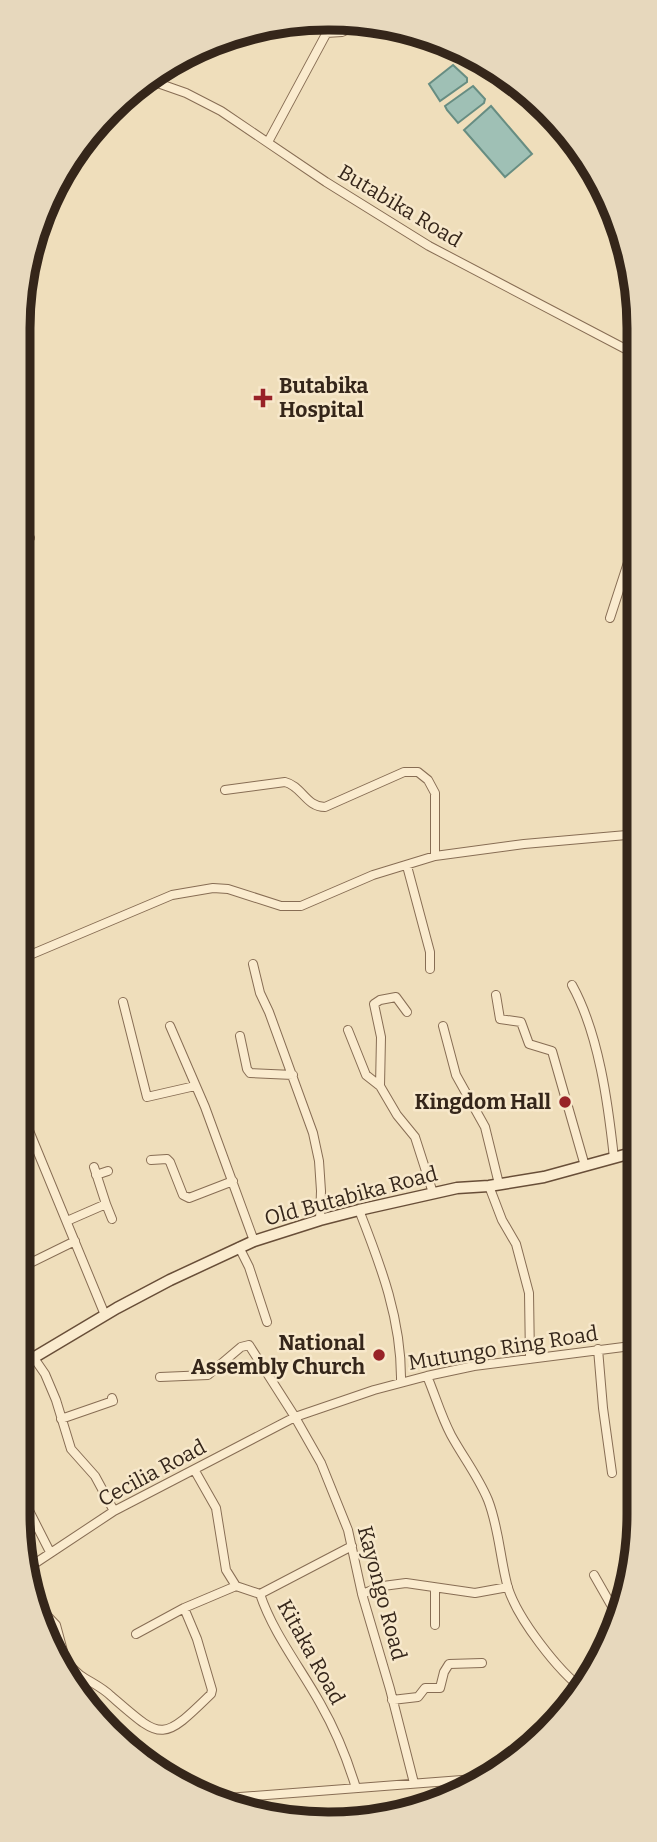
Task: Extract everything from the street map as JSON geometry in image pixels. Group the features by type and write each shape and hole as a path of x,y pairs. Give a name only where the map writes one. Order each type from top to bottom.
{"main road":[{"name":"Old Butabika Road","path":"30,1360 170,1280 254,1241 359,1210 457,1188 544,1177 627,1154"}],"street":[{"path":"268,142 328,30"},
{"path":"326,33 347,30"},
{"name":"Butabika Road","path":"160,83 220,111 326,182 429,246 627,350"},
{"path":"610,618 627,566"},
{"path":"225,790 285,782 292,784 312,805 325,807 404,772 418,772 428,780 435,793 435,856"},
{"path":"30,955 172,895 214,888 228,889 281,906 301,906 373,875 435,856 524,844 627,835"},
{"path":"407,866 430,952 430,969"},
{"path":"253,964 260,993 293,1075 319,1161 320,1220"},
{"path":"572,985 585,1013 602,1077 614,1158"},
{"path":"496,995 500,1019 521,1022 528,1044 552,1051 585,1166"},
{"path":"380,1086 380,1037 374,1004 396,997 407,1012"},
{"path":"123,1002 146,1097 195,1086"},
{"path":"170,1026 233,1181 254,1241"},
{"path":"443,1026 456,1075 485,1127 502,1220 516,1244 529,1293 530,1359"},
{"path":"348,1030 366,1075 380,1086 397,1115 415,1137 433,1193"},
{"path":"240,1037 250,1073 293,1075"},
{"path":"30,1133 105,1315"},
{"path":"151,1160 170,1161 183,1195 189,1198 233,1181"},
{"path":"108,1171 95,1171 112,1219"},
{"path":"67,1221 106,1204"},
{"path":"359,1210 383,1269 402,1361 401,1382"},
{"path":"30,1263 75,1241"},
{"path":"239,1247 249,1267 267,1322"},
{"name":"Kayongo Road","path":"160,1377 208,1375 242,1347 250,1345 295,1418 328,1480 348,1530 362,1594 414,1783"},
{"name":"Mutungo Ring Road","path":"295,1418 401,1382 474,1366 627,1346"},
{"path":"598,1349 612,1473"},
{"path":"34,1358 45,1374 71,1449 95,1476 114,1511"},
{"path":"428,1376 447,1426 474,1470 493,1512 508,1587 522,1619 574,1683"},
{"path":"61,1419 113,1401 112,1398"},
{"name":"Cecilia Road","path":"34,1564 114,1511 295,1418"},
{"path":"136,1634 184,1608 236,1586 226,1570 216,1508 195,1471"},
{"path":"30,1513 50,1552"},
{"path":"260,1594 352,1546"},
{"path":"594,1575 612,1607"},
{"path":"362,1594 383,1586 406,1583 475,1592 508,1587"},
{"name":"Kitaka Road","path":"236,1586 260,1594 266,1612 345,1751 356,1788"},
{"path":"435,1625 436,1589"},
{"path":"75,1671 108,1693 145,1726 156,1730 175,1727 211,1694 212,1690 197,1639 184,1608"},
{"path":"48,1617 56,1625 62,1649"},
{"path":"392,1700 415,1698 425,1688 440,1688 449,1664 482,1664"},
{"path":"236,1797 464,1780"}],"water":[{"path":"453,65 467,78 467,82 440,101 429,84"},
{"path":"473,86 485,99 484,103 458,123 445,106"},
{"path":"491,106 532,154 505,177 464,130"}],"place":[{"name":"Butabika Hospital","path":"263,398"},
{"name":"Kingdom Hall","path":"565,1102"},
{"name":"National Assembly Church","path":"379,1355"}]}
